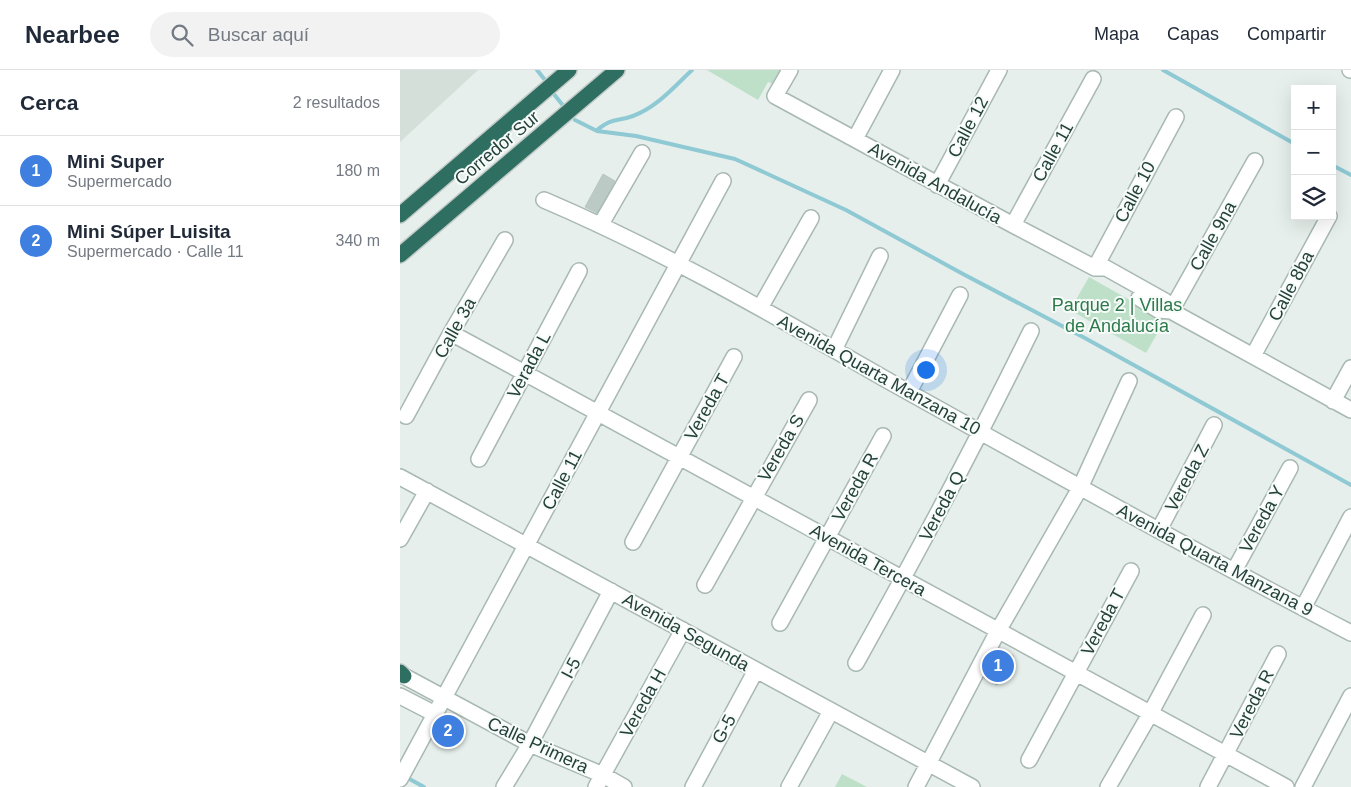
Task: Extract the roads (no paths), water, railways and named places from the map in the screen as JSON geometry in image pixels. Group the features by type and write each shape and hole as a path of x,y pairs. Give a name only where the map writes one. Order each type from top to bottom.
{"highway":[{"name":"Corredor Sur","path":"402,214 569,70"},
{"name":"Corredor Sur","path":"400,255 617,70"}],"street":[{"name":"Avenida Andalucía","path":"790,70 776,96 1095,268 1106,268 1165,302 1171,311 1351,410"},
{"path":"855,139 892,70"},
{"name":"Calle 12","path":"938,185 999,70"},
{"name":"Calle 11","path":"1013,225 1093,79"},
{"name":"Calle 10","path":"1095,268 1176,117"},
{"path":"601,224 642,153"},
{"name":"Calle 9na","path":"1171,311 1255,162"},
{"name":"Calle 11","path":"403,774 723,181"},
{"name":"Avenida Quarta Manzana 10","path":"544,200 601,224 760,308 1080,488"},
{"path":"760,308 811,218"},
{"name":"Calle 8ba","path":"1253,356 1327,220"},
{"name":"Calle 3a","path":"406,416 505,240"},
{"path":"834,350 880,256"},
{"name":"Verada L","path":"479,459 580,271"},
{"path":"909,392 960,294"},
{"name":"Vereda Q","path":"856,663 981,432 1031,331"},
{"name":"Avenida Tercera","path":"451,333 1286,787"},
{"name":"Vereda T","path":"633,542 734,358"},
{"path":"1333,401 1351,368"},
{"path":"916,787 998,631 1080,488 1129,381"},
{"name":"Vereda S","path":"705,585 809,400"},
{"name":"Vereda Z","path":"1159,530 1214,425"},
{"name":"Vereda R","path":"780,623 883,436"},
{"name":"Vereda Y","path":"1234,570 1290,468"},
{"name":"Avenida Segunda","path":"400,477 972,787"},
{"name":"Avenida Quarta Manzana 9","path":"1080,488 1351,632"},
{"path":"400,539 427,491"},
{"path":"1303,608 1351,517"},
{"name":"Vereda T","path":"1029,760 1131,571"},
{"name":"I-5","path":"504,787 530,744 611,591"},
{"path":"1108,787 1203,615"},
{"name":"Vereda H","path":"600,781 683,630"},
{"name":"Vereda R","path":"1208,787 1278,654"},
{"name":"G-5","path":"693,787 756,670"},
{"name":"Calle Primera","path":"401,674 600,781 624,787"},
{"path":"400,696 435,714"},
{"path":"1303,787 1351,696"},
{"path":"789,787 832,711"}],"waterway":[{"path":"537,70 545,80"},
{"path":"597,130 611,121 633,116 650,107 665,96 692,70"},
{"path":"1163,70 1291,142"},
{"path":"553,93 565,108"},
{"path":"575,120 597,131 636,136 735,159 846,210 1083,337 1351,485"},
{"path":"1336,167 1351,175"},
{"path":"406,777 424,787"}],"place":[{"name":"Mini Super","path":"998,666"},
{"name":"Mini Súper Luisita","path":"448,731"}],"park label":[{"name":"Parque 2 | Villas de Andalucía","path":"1117,315"}]}
